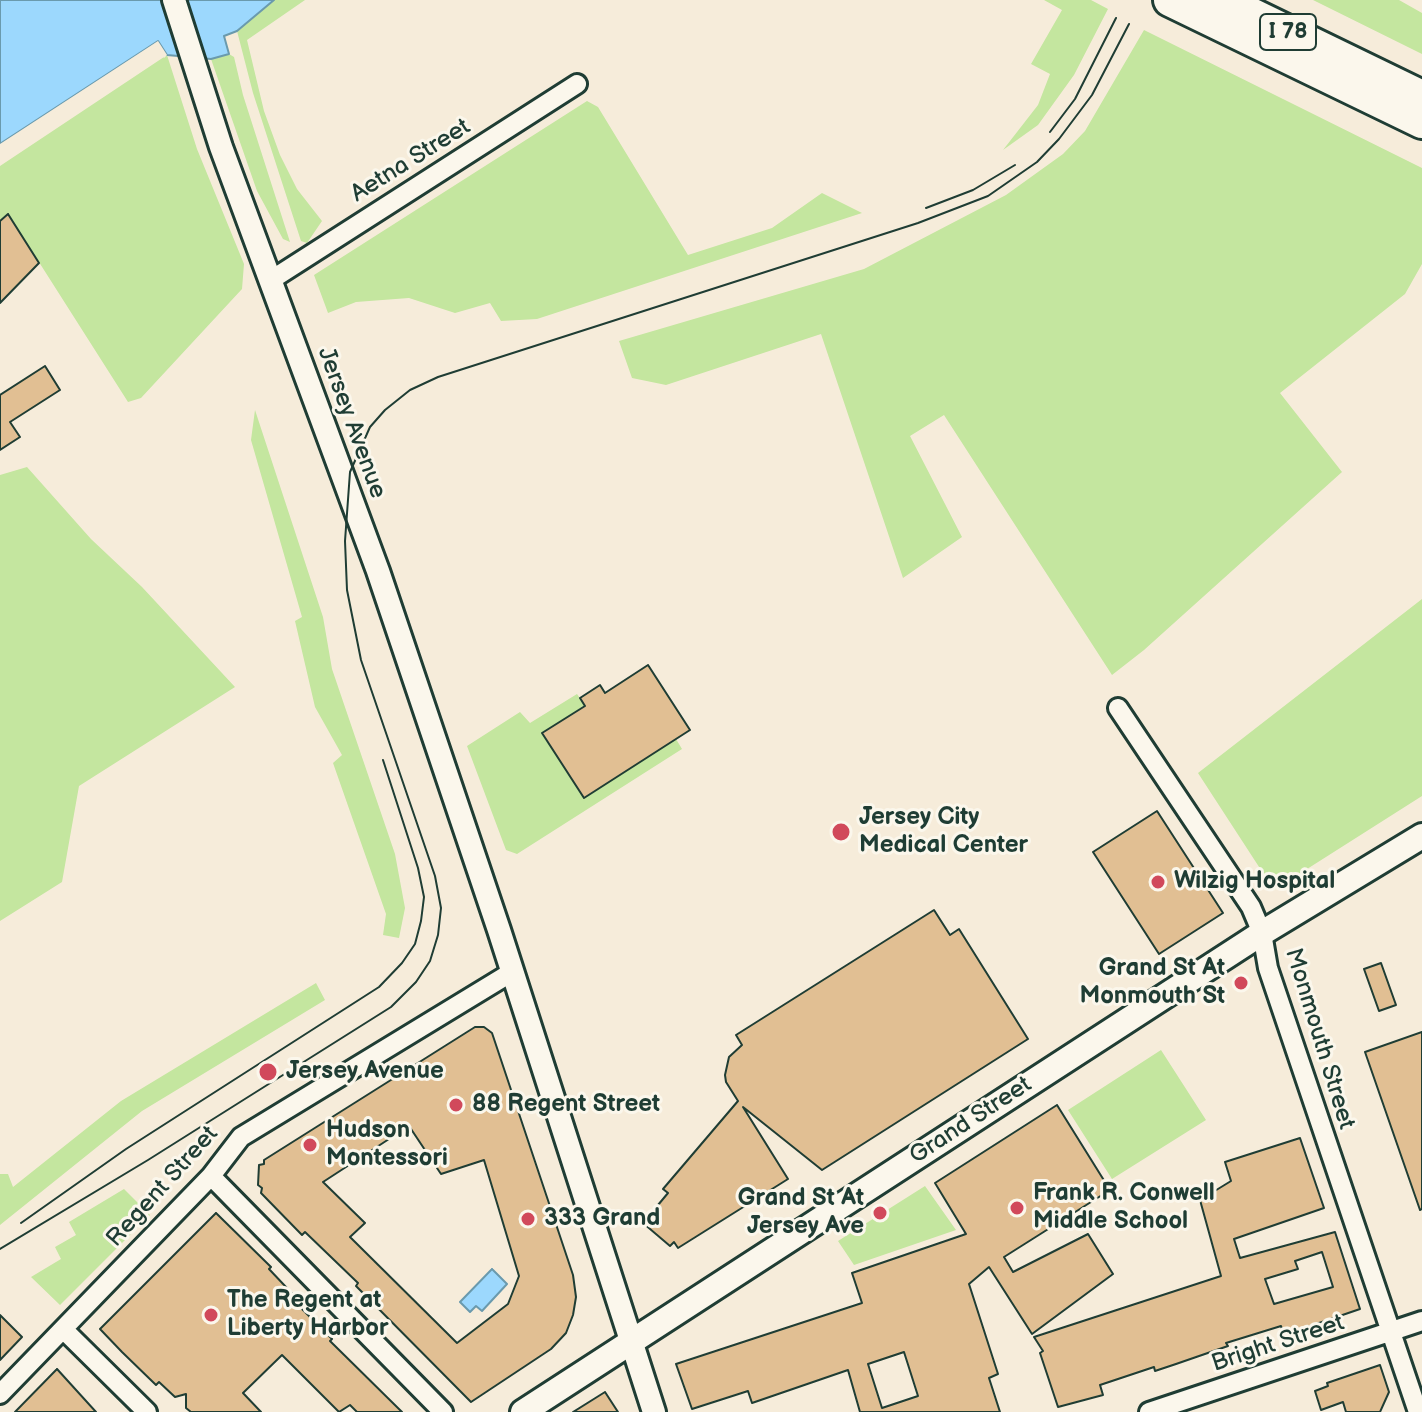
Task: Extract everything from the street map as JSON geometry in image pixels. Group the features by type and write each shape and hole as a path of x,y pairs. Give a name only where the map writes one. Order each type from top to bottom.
{"highway":[{"name":"I 78","path":"1170,0 1422,122"},
{"name":"I 78","path":"1222,0 1422,97"},
{"path":"1295,61 1422,132"},
{"path":"1355,64 1422,90"}],"main road":[{"name":"Grand Street","path":"523,1412 1262,933 1422,836"}],"street":[{"name":"Jersey Avenue","path":"174,0 196,72 378,571 654,1412"},
{"name":"Aetna Street","path":"271,280 577,84"},
{"name":"Monmouth Street","path":"1118,708 1251,907 1262,933 1268,968 1418,1412"},
{"name":"Regent Street","path":"0,1394 211,1176 241,1137 512,972"},
{"path":"211,1176 443,1412"},
{"name":"Bright Street","path":"1149,1412 1422,1321"},
{"path":"64,1330 147,1412"}],"green space":[{"path":"274,0 305,0 247,40 264,111 280,155 297,189 322,221 307,243 301,241 253,93 237,31"},
{"path":"1044,0 1091,0 1108,9 1074,75 1038,125 1003,150 1038,105 1050,74 1031,64 1062,10"},
{"path":"1313,0 1399,0 1422,13 1422,54"},
{"path":"1144,30 1422,168 1422,264 1405,294 1280,393 1342,472 1144,650 1112,675 944,415 910,436 962,537 903,578 821,334 666,385 632,378 619,341 864,269 1006,195 1063,154 1085,131"},
{"path":"229,54 234,57 290,242 283,239 257,191 211,59"},
{"path":"167,55 197,149 244,264 242,289 141,398 128,402 9,215 0,221 0,166"},
{"path":"587,101 598,107 688,255 772,228 822,193 862,213 537,319 501,321 490,303 455,313 409,298 356,302 328,313 314,275"},
{"path":"255,410 323,617 332,669 395,854 405,908 399,938 383,935 386,914 333,763 342,755 315,707 295,621 302,617 251,440"},
{"path":"27,467 91,539 142,587 235,687 79,786 62,882 0,921 0,475"},
{"path":"1422,599 1422,796 1274,890 1198,773"},
{"path":"577,694 585,705 543,733 584,797 676,739 682,749 517,854 506,850 467,746 520,712 530,723"},
{"path":"316,983 325,1000 142,1111 0,1225 0,1174 8,1174 13,1187 121,1101"},
{"path":"1161,1050 1206,1120 1112,1179 1068,1110"},
{"path":"925,1186 956,1230 854,1265 838,1241"},
{"path":"124,1189 150,1215 60,1305 31,1277 61,1259 55,1247 76,1235 69,1222"}],"water":[{"path":"0,0 274,0 237,31 224,36 229,54 211,59 167,55 158,41 0,144"},
{"path":"492,1269 507,1284 482,1311 476,1306 470,1312 460,1302"}],"pier":[{"path":"158,41 167,55 164,58 157,46 0,148 0,144"}],"building":[{"path":"8,214 39,263 0,303 0,221"},
{"path":"45,366 60,390 10,422 20,437 0,450 0,395"},
{"path":"648,665 690,730 584,798 542,733 585,706 580,698 600,685 605,693"},
{"name":"Wilzig Hospital","path":"1157,811 1223,913 1159,954 1093,852"},
{"name":"Jersey City Medical Center","path":"934,910 950,935 959,929 1028,1039 822,1170 743,1107 788,1179 678,1248 674,1242 670,1246 643,1223 668,1193 663,1189 738,1101 725,1075 729,1057 742,1045 736,1035"},
{"path":"1381,963 1396,1005 1379,1011 1364,969"},
{"path":"475,1027 484,1027 492,1033 573,1275 576,1297 566,1333 551,1349 471,1402 356,1286 358,1283 305,1232 302,1235 261,1193 262,1188 258,1185 259,1165 264,1164 264,1160","holes":["409,1126 441,1174 484,1160 519,1276 508,1304 457,1343 350,1237 365,1223 323,1182"]},
{"path":"1422,1032 1422,1209 1420,1210 1365,1052"},
{"path":"1057,1105 1110,1190 1004,1257 1013,1272 1088,1234 1113,1274 1032,1334 989,1267 969,1284 998,1374 989,1378 1000,1412 860,1412 848,1370 752,1403 748,1391 692,1409 676,1364 862,1303 852,1273 966,1234 935,1183","holes":["904,1352 918,1396 882,1408 868,1364"]},
{"path":"1300,1138 1324,1208 1234,1239 1240,1258 1335,1232 1360,1309 1284,1335 1281,1326 1226,1343 1228,1346 1155,1371 1154,1367 1100,1385 1103,1395 1058,1407 1040,1353 1043,1351 1034,1337 1221,1276 1200,1200 1231,1181 1225,1162","holes":["1322,1252 1333,1287 1274,1304 1265,1279 1298,1269 1295,1261"]},
{"name":"The Regent at Liberty Harbor","path":"216,1213 271,1267 269,1269 302,1304 299,1306 332,1339 330,1341 402,1412 357,1412 350,1405 339,1412 282,1355 243,1393 261,1412 191,1412 186,1408 186,1394 175,1397 159,1382 156,1385 100,1329"},
{"path":"0,1315 22,1337 0,1360"},
{"path":"1380,1365 1389,1392 1380,1412 1346,1412 1343,1402 1321,1410 1315,1391 1328,1386 1327,1383"},
{"path":"57,1369 96,1412 15,1412"},
{"path":"605,1392 618,1412 573,1412"}],"tram line":[{"path":"1050,132 1075,99 1116,18"},
{"path":"0,1249 391,1007 416,982 430,961 438,935 441,908 435,876 361,660 347,590 345,541 350,472 370,427 385,410 410,390 438,377 918,223 988,196 1037,162 1059,139 1092,95 1129,24"},
{"path":"926,208 973,190 1015,165"},
{"path":"21,1223 126,1149 379,987 402,963 415,944 424,897 418,868 383,760"}],"place":[{"name":"Jersey City Medical Center","path":"841,832"},
{"name":"Wilzig Hospital","path":"1158,882"},
{"name":"Grand St At Monmouth St","path":"1241,983"},
{"name":"Jersey Avenue","path":"268,1072"},
{"name":"88 Regent Street","path":"456,1105"},
{"name":"Hudson Montessori","path":"310,1145"},
{"name":"Frank R. Conwell Middle School","path":"1017,1208"},
{"name":"Grand St At Jersey Ave","path":"880,1213"},
{"name":"333 Grand","path":"528,1219"},
{"name":"The Regent at Liberty Harbor","path":"211,1315"}]}
